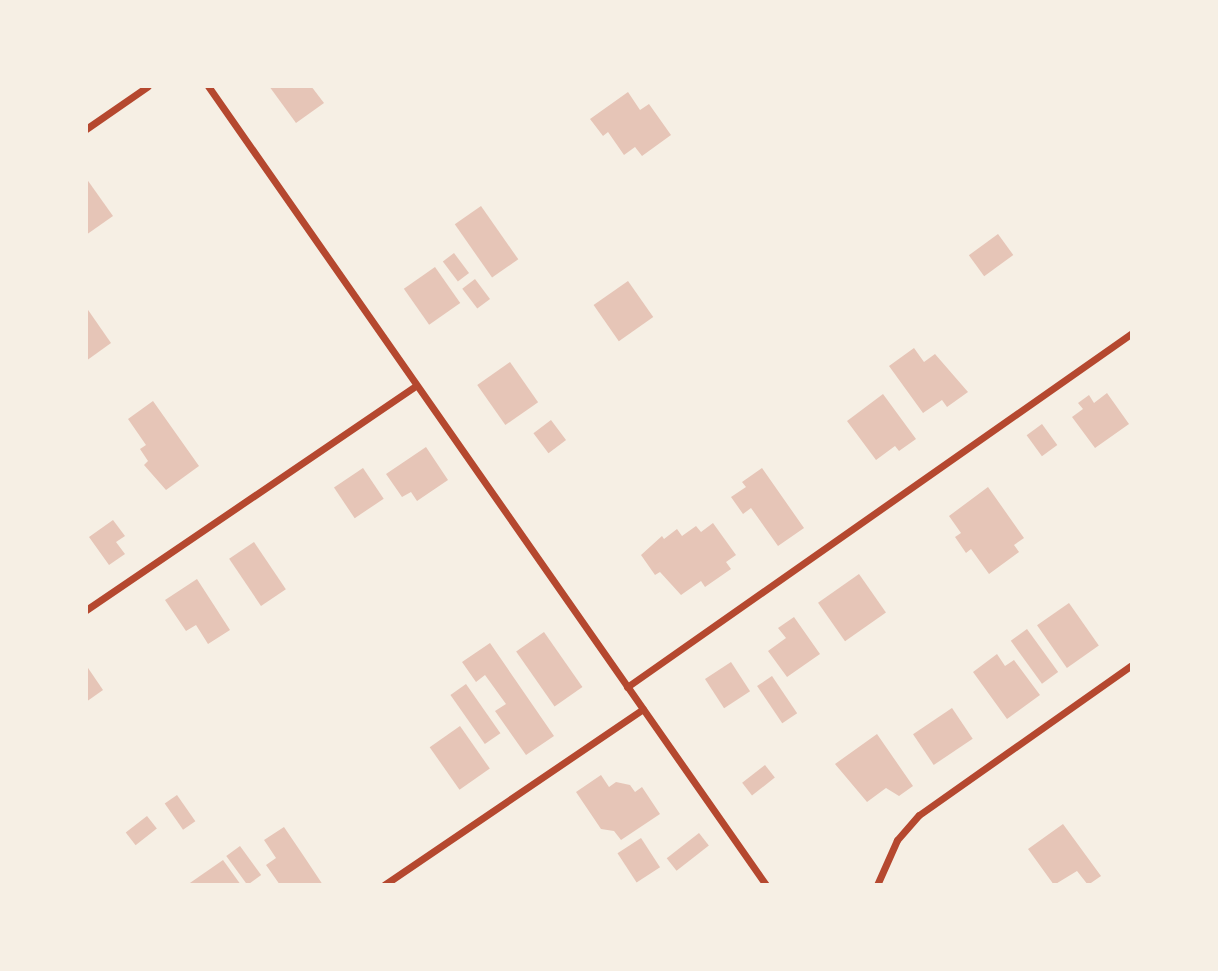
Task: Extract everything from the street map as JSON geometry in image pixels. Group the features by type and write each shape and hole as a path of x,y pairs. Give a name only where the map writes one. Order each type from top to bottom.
{"street":[{"path":"86,129 148,86"},
{"path":"208,86 766,885"},
{"path":"628,687 1132,333"},
{"path":"86,610 416,386"},
{"path":"877,885 897,840 919,815 1132,665"},
{"path":"384,885 643,709"}],"building":[{"path":"269,86 311,86 324,103 296,123"},
{"path":"628,92 640,110 649,104 671,135 642,156 635,147 624,155 608,132 603,136 590,119"},
{"path":"86,178 113,216 86,235"},
{"path":"481,206 518,259 492,278 455,224"},
{"path":"998,234 1013,255 984,276 969,255"},
{"path":"454,253 469,273 458,281 443,261"},
{"path":"435,267 460,303 429,325 404,289"},
{"path":"475,279 490,299 477,309 462,289"},
{"path":"628,281 653,317 619,341 594,305"},
{"path":"86,307 111,343 86,361"},
{"path":"914,348 924,362 935,354 968,392 947,407 942,400 923,413 889,366"},
{"path":"510,362 538,402 505,425 477,385"},
{"path":"1107,393 1129,424 1095,448 1072,417 1083,409 1078,403 1089,395 1094,403"},
{"path":"883,394 916,439 899,451 895,446 876,460 847,421"},
{"path":"153,401 199,466 166,490 144,465 148,461 140,449 146,445 128,419"},
{"path":"551,420 566,440 548,453 533,433"},
{"path":"1042,424 1057,445 1042,456 1027,435"},
{"path":"426,447 448,480 417,501 411,492 402,497 386,474"},
{"path":"363,468 384,499 355,518 334,488"},
{"path":"762,468 804,528 778,546 751,508 743,514 731,497 746,487 742,482"},
{"path":"988,487 1024,538 1014,545 1019,552 989,574 971,549 966,553 955,537 961,533 949,516"},
{"path":"113,520 125,536 116,542 125,554 109,565 89,537"},
{"path":"713,523 736,555 726,562 731,569 705,587 701,581 681,595 660,572 655,575 641,555 662,536 664,539 677,529 682,536 696,526 701,532"},
{"path":"254,542 286,589 261,606 229,559"},
{"path":"859,574 886,613 845,641 818,603"},
{"path":"197,579 230,630 208,644 196,625 186,631 165,600"},
{"path":"1069,603 1099,646 1067,668 1037,625"},
{"path":"794,617 820,654 787,677 768,651 786,638 778,628"},
{"path":"1027,629 1058,672 1042,684 1011,641"},
{"path":"544,632 582,687 555,706 516,652"},
{"path":"490,643 554,736 526,755 495,711 506,704 485,675 476,682 462,662"},
{"path":"997,654 1005,666 1014,660 1040,695 1007,719 973,672"},
{"path":"731,662 750,691 724,708 705,679"},
{"path":"86,665 103,690 86,702"},
{"path":"772,676 797,713 782,723 757,686"},
{"path":"466,684 500,733 485,744 450,695"},
{"path":"952,708 973,739 934,765 913,734"},
{"path":"460,726 490,769 460,790 430,747"},
{"path":"877,734 913,786 899,796 886,788 867,802 835,764"},
{"path":"765,765 775,778 752,795 742,783"},
{"path":"601,775 609,787 616,782 630,785 635,792 642,787 660,814 621,840 614,831 601,829 576,792"},
{"path":"177,795 195,821 183,830 165,804"},
{"path":"147,816 157,829 136,845 126,833"},
{"path":"1063,824 1101,876 1088,885 1077,871 1054,885 1028,849"},
{"path":"284,827 323,885 280,885 266,865 276,858 264,840"},
{"path":"699,833 709,846 677,871 667,858"},
{"path":"641,838 660,867 637,883 618,853"},
{"path":"240,846 261,875 247,885 226,856"},
{"path":"223,860 241,885 187,885"}]}
